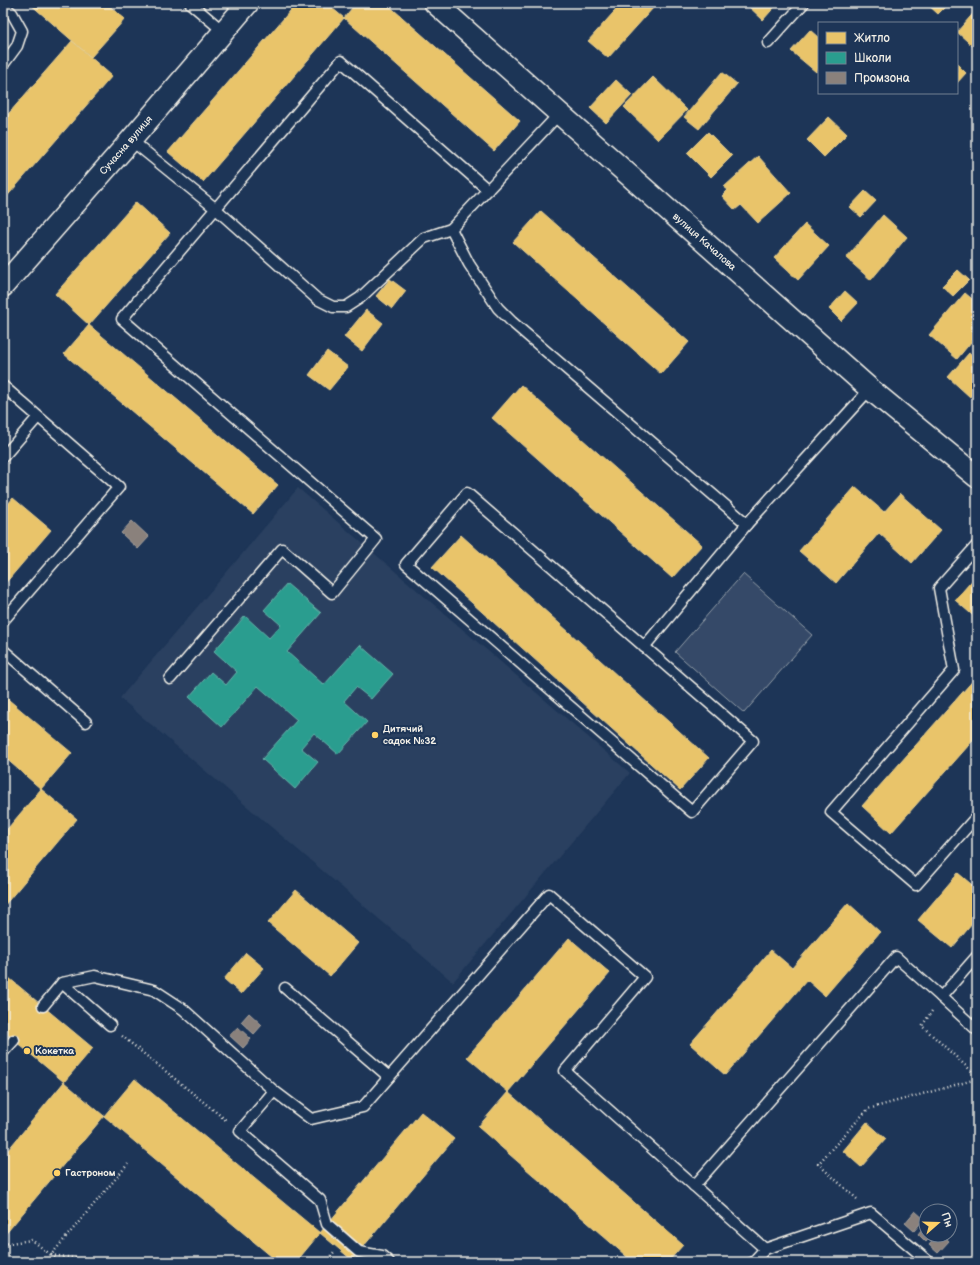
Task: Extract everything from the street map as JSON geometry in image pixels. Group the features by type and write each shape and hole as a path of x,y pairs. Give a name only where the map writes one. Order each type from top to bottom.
{"street":[{"name":"Сучасна вулиця","path":"3,286 131,140 248,3"},
{"name":"вулиця Качалова","path":"435,3 870,389 977,477"}],"lane":[{"path":"190,3 224,32"},
{"path":"768,43 804,3"},
{"path":"3,5 12,13 22,31 17,46 3,65"},
{"path":"170,678 282,549 332,593 376,539 122,319 341,61 488,190"},
{"path":"131,140 216,209 317,299 333,307 346,307 360,298 424,238 450,229 560,114"},
{"path":"450,229 469,264 498,308 512,322 747,524"},
{"path":"3,386 119,487 3,621"},
{"path":"644,647 747,524 870,389"},
{"path":"3,457 38,416"},
{"path":"467,493 644,647 753,741 692,812 406,564 467,493"},
{"path":"977,545 939,588 954,670 831,812 916,885 977,816"},
{"path":"3,650 86,722"},
{"path":"43,1006 62,983 95,976 154,990 183,1009 274,1091 311,1120 363,1107 549,894 645,977 564,1071 765,1249"},
{"path":"941,997 977,956"},
{"path":"694,1186 896,957 977,1030"},
{"path":"62,983 110,1025"},
{"path":"285,988 389,1077"},
{"path":"3,1052 14,1040"},
{"path":"274,1091 240,1131 320,1200 327,1224 359,1252 382,1256 389,1262"},
{"path":"753,1262 765,1249 871,1213 929,1262"}],"path":[{"path":"941,997 922,1026 977,1076"},
{"path":"110,1025 240,1131"},
{"path":"871,1213 818,1164 868,1109 977,1079"},
{"path":"51,1255 128,1164"},
{"path":"3,1244 32,1240 59,1262"},
{"path":"51,1255 105,1262"}],"shaded area":[{"name":"Дитячий садок №32","path":"298,488 630,773 453,982 120,698"},
{"path":"743,574 812,635 744,713 675,652"}],"building: Житло":[{"path":"29,3 106,3 125,19 91,57"},
{"path":"297,3 326,3 344,18 203,182 168,152"},
{"path":"356,3 386,3 520,121 494,151 344,18"},
{"path":"622,3 649,3 654,7 608,58 588,41"},
{"path":"745,3 778,3 763,20"},
{"path":"926,3 949,3 938,14"},
{"path":"977,9 977,50 958,33 958,31"},
{"path":"810,30 818,37 818,69 816,72 791,51"},
{"path":"72,41 112,76 3,201 3,120"},
{"path":"958,65 966,73 958,82"},
{"path":"722,72 737,84 699,129 684,117"},
{"path":"653,77 687,110 658,140 624,107"},
{"path":"616,80 632,95 606,123 590,108"},
{"path":"829,117 847,134 824,157 807,140"},
{"path":"708,132 732,156 711,177 687,153"},
{"path":"758,156 791,193 758,223 741,205 735,210 722,196 728,190 724,187"},
{"path":"865,191 876,201 861,217 850,207"},
{"path":"136,202 170,233 89,325 55,294"},
{"path":"541,211 689,342 661,374 513,242"},
{"path":"883,215 907,237 871,280 846,258"},
{"path":"805,224 829,246 798,280 774,258"},
{"path":"958,270 969,280 953,296 942,286"},
{"path":"390,279 406,291 392,309 376,296"},
{"path":"845,291 858,303 841,321 829,309"},
{"path":"965,293 977,303 977,335 957,359 929,335"},
{"path":"366,310 383,323 362,351 344,337"},
{"path":"89,325 278,485 253,514 64,354"},
{"path":"327,351 348,367 329,390 309,375"},
{"path":"969,353 977,359 977,389 970,397 948,377"},
{"path":"521,385 702,545 672,578 492,418"},
{"path":"855,487 884,512 900,494 941,530 912,563 879,533 836,583 799,551"},
{"path":"13,498 51,530 3,586 3,510"},
{"path":"461,535 709,758 680,790 432,567"},
{"path":"977,575 977,619 955,600"},
{"path":"977,676 977,736 891,833 862,806"},
{"path":"3,695 72,753 41,789 3,756"},
{"path":"41,789 77,819 3,907 3,834"},
{"path":"958,873 977,889 977,918 952,948 918,920"},
{"path":"296,890 358,943 330,976 268,923"},
{"path":"848,903 880,932 825,996 807,980 725,1075 690,1044 771,950 792,968"},
{"path":"569,938 610,973 508,1092 467,1057"},
{"path":"246,953 264,968 241,994 224,979"},
{"path":"3,973 93,1048 64,1082 3,1031"},
{"path":"135,1079 320,1233 296,1262 278,1262 104,1116"},
{"path":"64,1082 104,1116 3,1237 3,1156"},
{"path":"508,1092 683,1245 668,1262 633,1262 478,1127"},
{"path":"421,1112 454,1139 352,1260 320,1233"},
{"path":"867,1122 886,1139 861,1167 843,1151"}],"building: Школи":[{"path":"287,584 321,613 287,652 324,685 360,645 393,674 371,699 356,687 344,701 367,722 338,754 314,733 301,748 318,762 295,789 262,759 297,720 258,686 222,727 189,697 211,672 226,685 237,672 214,651 245,616 269,638 281,625 264,610"}],"building: Промзона":[{"path":"132,521 149,537 138,549 121,533"},
{"path":"249,1013 262,1025 254,1034 241,1022"},
{"path":"238,1027 251,1039 243,1048 229,1035"},
{"path":"915,1211 918,1214 918,1226 914,1231 905,1223"},
{"path":"931,1243 947,1243 938,1253 929,1245"}],"place":[{"name":"Дитячий садок №32","path":"375,735"},
{"name":"Кокетка","path":"27,1051"},
{"name":"Гастроном","path":"57,1173"}]}
